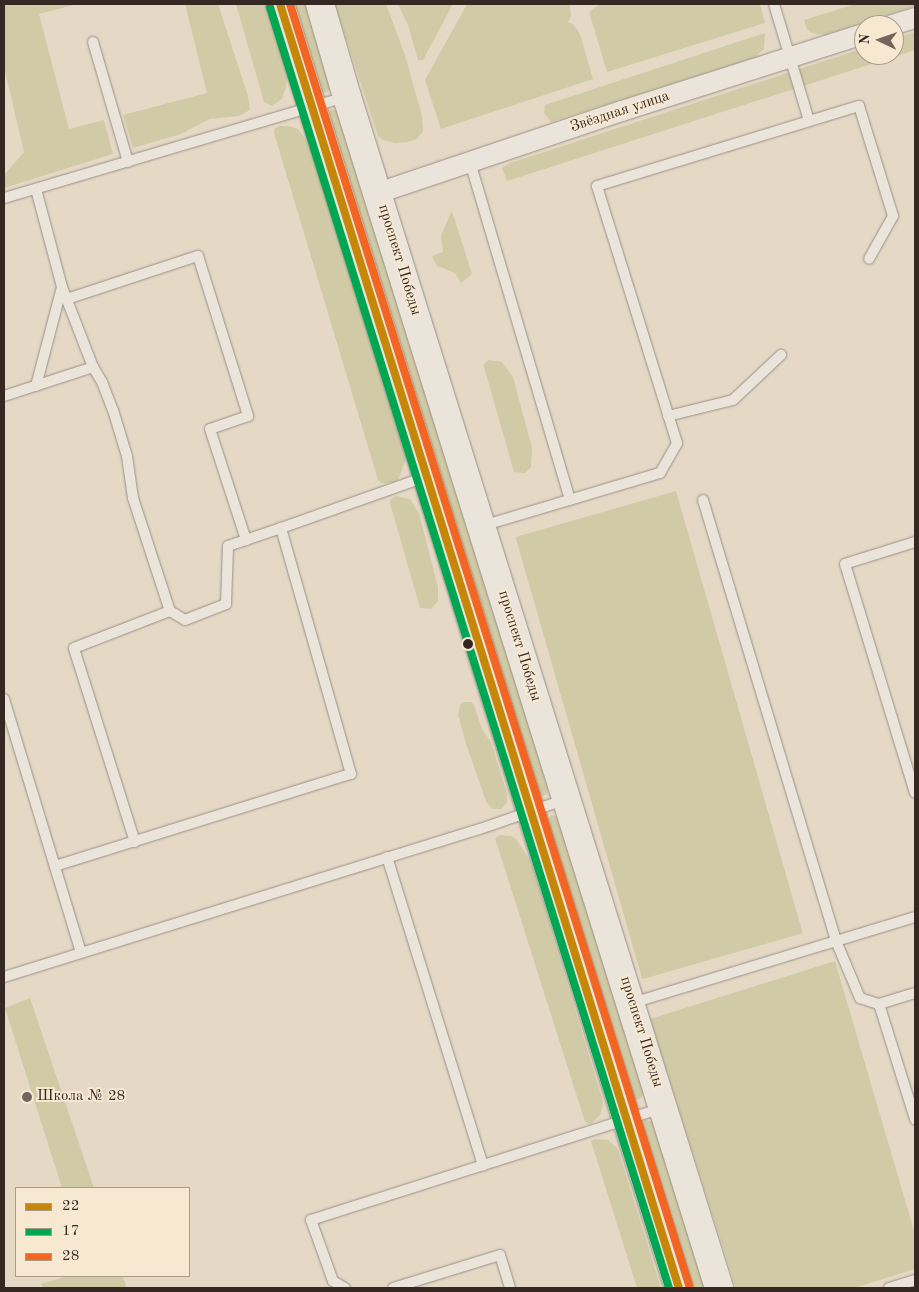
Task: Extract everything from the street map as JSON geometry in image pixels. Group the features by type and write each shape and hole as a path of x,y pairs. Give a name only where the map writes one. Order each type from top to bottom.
{"main road":[{"path":"280,4 425,477 532,811 679,1288"},
{"name":"проспект Победы","path":"320,4 347,97 632,1003 719,1288"}],"street":[{"name":"Звёздная улица","path":"378,193 854,37"}],"lane":[{"path":"774,4 809,121"},
{"path":"93,42 128,162"},
{"path":"4,198 347,97"},
{"path":"481,526 660,473 677,443 597,186 858,106 893,216 868,259"},
{"path":"470,162 570,500"},
{"path":"36,188 62,287 115,417 127,456 133,498 170,611 185,620 226,604 228,546 425,477"},
{"path":"67,299 198,256 248,416 210,429 246,540"},
{"path":"36,386 62,287"},
{"path":"668,416 733,400 781,355"},
{"path":"4,396 93,367"},
{"path":"702,500 836,941 860,998 879,1004 915,994"},
{"path":"55,866 351,774 281,528"},
{"path":"915,542 845,564 915,793"},
{"path":"135,842 74,648 170,611"},
{"path":"4,699 81,952"},
{"path":"4,977 567,799"},
{"path":"387,857 483,1165"},
{"path":"632,1003 915,917"},
{"path":"879,1004 915,1119"},
{"path":"344,1288 333,1281 311,1220 664,1107"},
{"path":"393,1288 500,1255 510,1288"},
{"path":"889,1288 915,1280"}],"shaded area":[{"path":"4,4 78,4 39,14 69,129 104,120 113,154 4,188 4,175 24,152 4,67"},
{"path":"185,4 218,4 248,96 250,110 239,116 210,119 181,134 133,148 123,115 207,93"},
{"path":"236,4 266,4 288,74 282,99 272,106 264,102"},
{"path":"293,4 307,4 331,89 327,92 321,92"},
{"path":"335,4 386,4 405,55 422,116 423,131 417,139 395,143 383,140 378,136"},
{"path":"398,4 453,4 423,60 418,60 408,25"},
{"path":"467,4 570,4 571,16 568,22 573,24 580,34 593,79 441,129 425,80"},
{"path":"600,4 760,4 765,23 607,72 589,12"},
{"path":"855,4 915,4 915,6 887,15 854,15 854,26 825,35 812,33 807,29 804,20"},
{"path":"915,32 915,50 904,54 904,36"},
{"path":"765,33 764,49 754,58 551,122 544,113 545,105"},
{"path":"854,51 854,65 868,65 507,181 502,168 510,163"},
{"path":"337,109 547,781 548,793 543,796 541,796 327,119 330,110"},
{"path":"289,126 298,129 312,152 406,459 398,480 393,483 382,483 378,480 274,133 275,128"},
{"path":"452,211 472,274 461,283 455,273 437,266 432,256 443,252 441,235"},
{"path":"489,360 502,362 513,377 532,448 531,467 525,473 514,472 484,367 484,364"},
{"path":"676,491 803,933 642,979 515,537"},
{"path":"395,496 410,499 419,513 438,587 438,601 431,609 420,608 390,503 390,500"},
{"path":"465,702 471,702 474,705 482,729 491,742 507,793 507,803 501,809 492,809 486,801 466,744 458,715 460,705"},
{"path":"551,815 559,816 645,1090 641,1098 637,1100 633,1099 547,821"},
{"path":"500,835 511,836 516,839 530,860 601,1095 603,1105 600,1115 591,1124 585,1122 495,838"},
{"path":"835,961 915,1234 915,1269 854,1288 736,1288 650,1019"},
{"path":"30,998 94,1187 62,1187 5,1008"},
{"path":"645,1120 655,1122 708,1288 690,1288 641,1128"},
{"path":"595,1139 608,1140 618,1149 661,1288 637,1288 591,1141"},
{"path":"64,1277 122,1277 126,1285 125,1288 43,1288 41,1284"}],"transit line":[{"name":"22","path":"280,4 679,1288"},
{"name":"28","path":"290,4 689,1285"},
{"name":"17","path":"270,7 669,1288"}],"place":[{"name":"Школа № 28","path":"27,1097"}]}
